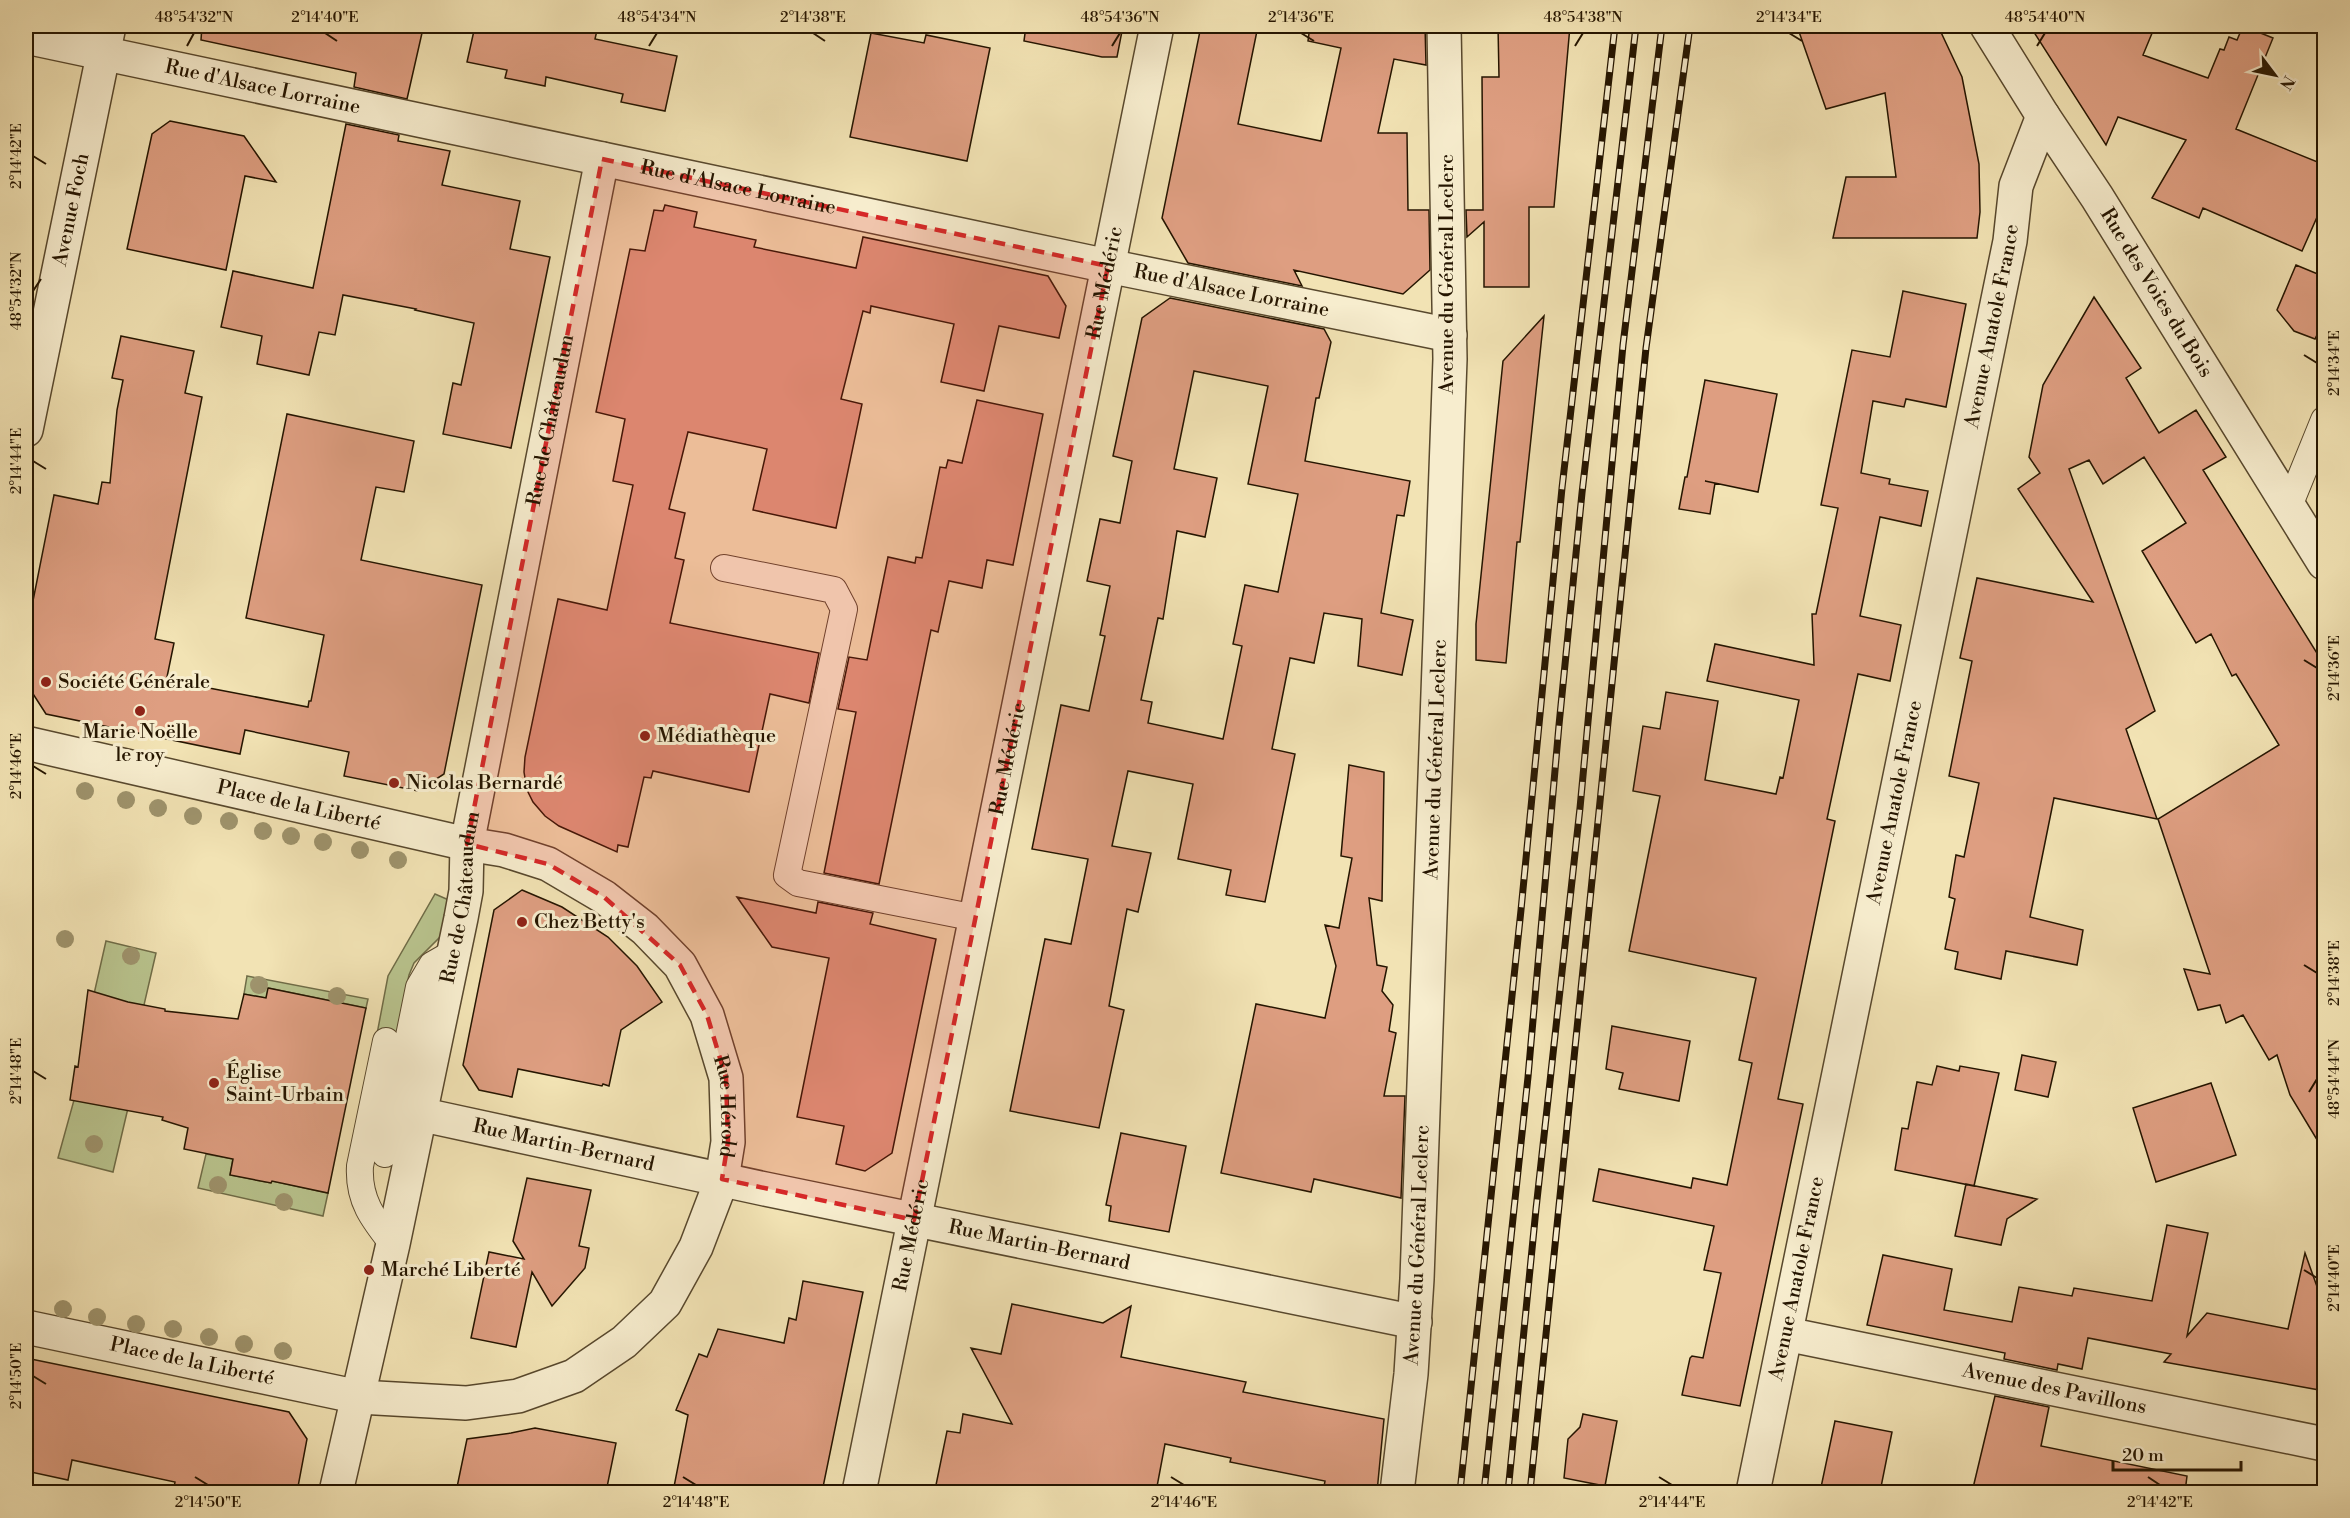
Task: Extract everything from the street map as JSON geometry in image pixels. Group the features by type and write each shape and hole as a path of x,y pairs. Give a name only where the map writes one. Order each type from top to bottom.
{"street":[{"name":"Rue Médéric","path":"859,1492 1157,26"},
{"name":"Avenue du Général Leclerc","path":"1397,1492 1414,1322 1450,335 1444,26"},
{"name":"Rue des Voies du Bois","path":"1987,26 2097,197 2325,563"},
{"name":"Rue d'Alsace Lorraine","path":"26,37 106,39 602,159 1108,266 1450,335"},
{"name":"Avenue Foch","path":"26,430 106,39"},
{"name":"Avenue Anatole France","path":"1753,1492 2010,241 2016,186 2043,116"},
{"name":"Rue de Châteaudun","path":"336,1492 393,1244 466,891 467,844 602,159"},
{"name":"Place de la Liberté","path":"26,743 467,844"},
{"name":"Rue Hérold","path":"359,1397 466,1403 518,1396 574,1376 624,1342 665,1303 696,1247 722,1179 728,1142 726,1078 707,1015 680,966 645,929 595,891 548,864 504,850 467,844"},
{"name":"Rue Martin-Bernard","path":"419,1114 914,1220 1414,1322"},
{"name":"Place de la Liberté","path":"26,1327 359,1397"},
{"name":"Avenue des Pavillons","path":"1786,1334 2325,1444"}],"lane":[{"path":"2289,506 2325,420"},
{"path":"724,568 834,590 844,609 787,875 798,883 976,918"},
{"path":"385,1154 419,987 432,965 453,954"},
{"path":"386,1041 360,1166 359,1181 368,1210 393,1244"}],"highlighted area":[{"path":"602,159 1108,266 914,1220 722,1179 728,1142 726,1078 707,1015 680,965 604,897 548,864 467,844"}],"green space":[{"path":"435,894 451,901 443,934 414,963 409,975 396,1038 377,1034 388,976"},
{"path":"106,941 156,953 144,1005 140,1007 94,994"},
{"path":"247,976 368,999 366,1008 269,988 266,998 244,994"},
{"path":"74,1100 119,1106 119,1109 128,1108 113,1172 58,1158"},
{"path":"206,1154 233,1159 230,1175 328,1193 323,1216 198,1188"}],"building":[{"path":"202,26 391,26 422,33 407,99 354,87 356,73 201,40"},
{"path":"475,26 598,26 595,39 677,56 665,111 621,102 623,94 546,77 545,86 505,78 507,70 467,62"},
{"path":"1026,26 1123,26 1117,57 1102,57 1024,41"},
{"path":"1201,26 1258,26 1238,124 1321,141 1341,48 1308,41 1310,26 1425,26 1426,65 1394,59 1378,133 1407,133 1408,210 1429,210 1430,270 1403,294 1294,270 1302,286 1188,263 1162,218"},
{"path":"1498,26 1570,26 1554,207 1529,207 1529,287 1484,287 1484,222 1467,237 1466,210 1483,210 1482,77 1499,77"},
{"path":"1797,26 1938,26 1962,77 1979,164 1980,212 1977,238 1833,238 1846,177 1896,177 1885,93 1826,109"},
{"path":"2030,26 2155,26 2143,55 2208,78 2220,49 2224,50 2229,37 2237,40 2243,26 2273,38 2236,129 2325,165 2325,199 2302,251 2203,208 2199,218 2152,198 2186,140 2118,117 2106,145"},
{"path":"871,33 924,43 926,35 990,48 967,161 850,137"},
{"path":"170,121 244,136 276,182 245,176 226,270 127,249 152,134"},
{"path":"346,124 399,135 398,141 450,151 442,185 520,201 510,249 550,257 511,448 443,434 453,383 461,385 474,323 343,295 335,335 319,332 309,375 257,364 262,336 221,327 233,271 313,288"},
{"path":"665,205 697,212 694,227 756,240 754,247 856,268 863,237 1048,276 1066,306 1059,338 999,326 984,391 941,382 954,324 871,306 870,313 863,311 841,399 862,404 836,528 753,510 767,449 688,432 669,509 685,513 675,558 684,560 670,623 819,653 809,703 770,694 749,792 653,771 651,778 644,777 628,847 618,845 617,852 559,826 545,816 533,802 527,790 524,772 525,757 558,599 607,610 633,485 613,481 625,419 596,412 630,249 645,251 654,210 663,211"},
{"path":"2296,265 2325,277 2325,318 2315,339 2294,331 2277,310"},
{"path":"1903,291 1966,304 1946,407 1906,399 1904,407 1873,401 1861,473 1890,479 1889,484 1928,491 1921,526 1880,517 1860,616 1901,625 1890,681 1858,674 1827,819 1835,821 1778,1099 1803,1104 1740,1406 1682,1395 1690,1358 1692,1356 1703,1358 1721,1273 1704,1270 1714,1226 1593,1201 1599,1169 1691,1188 1693,1178 1727,1185 1752,1063 1739,1060 1756,978 1629,951 1660,796 1633,791 1643,726 1660,729 1666,692 1718,701 1705,780 1776,794 1780,777 1783,778 1799,700 1707,681 1715,644 1814,665 1812,614 1816,614 1838,508 1821,505 1852,350 1890,357"},
{"path":"2094,297 2141,368 2126,378 2159,433 2196,410 2226,457 2203,470 2325,666 2325,1153 2290,1095 2277,1055 2269,1060 2243,1015 2226,1023 2220,1005 2198,1010 2184,969 2210,974 2158,819 2279,745 2236,674 2232,676 2211,634 2196,643 2142,551 2186,523 2144,457 2103,484 2089,460 2069,469 2155,711 2126,729 2157,819 2054,798 2030,917 2083,930 2077,965 2006,951 2001,979 1955,969 1958,952 1945,949 1955,899 1949,897 1956,855 1964,857 1979,783 1949,776 1972,661 1960,658 1977,578 2093,602 2018,489 2040,473 2029,457 2043,385"},
{"path":"1170,298 1324,329 1331,342 1319,398 1316,398 1305,461 1410,481 1404,516 1397,515 1381,613 1413,620 1402,675 1358,666 1362,619 1324,613 1314,663 1290,658 1272,749 1295,754 1265,902 1226,895 1231,870 1178,859 1193,784 1128,771 1112,846 1151,853 1138,912 1127,909 1109,1006 1124,1010 1099,1128 1010,1111 1045,939 1071,944 1088,859 1032,849 1061,705 1089,711 1105,636 1100,635 1110,586 1087,581 1100,519 1120,523 1132,461 1113,456 1142,318","holes":["1194,371 1268,386 1248,484 1298,494 1278,592 1245,585 1233,644 1242,646 1223,739 1148,723 1152,702 1141,700 1158,618 1163,619 1177,531 1205,537 1217,478 1174,469"]},
{"path":"1544,316 1520,542 1517,542 1506,663 1476,660 1476,624 1503,361"},
{"path":"121,336 194,351 185,393 202,397 155,639 174,643 167,677 209,688 308,707 324,635 246,618 287,414 414,441 404,492 376,487 361,560 482,585 444,774 418,791 344,776 349,752 245,730 240,754 46,714 26,683 26,636 54,495 98,504 102,482 110,483 117,410 123,380 112,378"},
{"path":"1705,380 1777,394 1758,492 1715,483 1710,514 1679,509"},
{"path":"977,400 1043,414 1013,565 987,560 982,588 949,581 938,632 931,630 879,884 824,873 856,712 838,709 849,657 867,660 888,557 915,563 916,557 922,558 940,467 946,468 948,460 962,463"},
{"path":"1349,765 1384,772 1382,901 1369,898 1377,965 1387,967 1382,991 1393,1005 1389,1031 1396,1033 1384,1096 1405,1096 1401,1198 1314,1179 1311,1192 1221,1173 1256,1004 1325,1018 1336,966 1325,925 1339,928 1352,858 1341,856"},
{"path":"522,890 562,907 608,937 637,966 662,1002 621,1030 609,1086 518,1069 512,1097 479,1090 463,1065 494,910"},
{"path":"737,897 816,913 818,902 873,913 870,924 936,939 892,1153 865,1171 836,1164 844,1126 797,1117 829,958 772,947"},
{"name":"Église Saint-Urbain","path":"268,988 366,1008 328,1193 230,1175 233,1159 184,1149 188,1128 162,1120 163,1117 70,1100 75,1066 78,1067 88,990 128,1002 165,1009 165,1011 238,1019 244,994 266,998"},
{"path":"1612,1026 1690,1041 1679,1101 1619,1089 1623,1073 1606,1069"},
{"path":"2022,1055 2056,1062 2048,1097 2015,1090"},
{"path":"1937,1066 1959,1071 1960,1066 1999,1073 1974,1186 1895,1170 1902,1128 1908,1129 1917,1082 1932,1085"},
{"path":"2211,1083 2236,1155 2156,1182 2133,1108"},
{"path":"1121,1133 1186,1146 1169,1232 1109,1221 1111,1206 1106,1205"},
{"path":"527,1178 591,1190 579,1246 589,1248 585,1268 552,1306 532,1272 516,1347 471,1338 489,1252 524,1259 513,1241"},
{"path":"1966,1184 2037,1199 2007,1219 2001,1245 1955,1236"},
{"path":"2167,1225 2208,1233 2187,1336 2207,1313 2288,1329 2305,1253 2325,1309 2325,1391 2164,1362 2171,1354 2088,1338 2082,1369 2058,1364 2057,1370 2004,1359 2005,1353 1867,1325 1883,1255 1952,1269 1944,1310 2012,1322 2019,1287 2072,1296 2074,1288 2152,1301"},
{"path":"803,1281 863,1292 822,1492 794,1492 761,1486 760,1492 673,1492 688,1415 676,1410 699,1354 707,1357 718,1329 784,1343 789,1318 796,1320"},
{"path":"1012,1304 1103,1323 1131,1306 1121,1357 1246,1382 1243,1392 1384,1419 1377,1492 1323,1492 1325,1481 1230,1462 1231,1458 1165,1444 1156,1492 947,1492 948,1487 936,1485 947,1431 960,1433 963,1414 1012,1424 971,1348 1001,1354"},
{"path":"26,1358 289,1412 307,1439 297,1492 173,1492 175,1482 72,1460 68,1480 26,1471"},
{"path":"1995,1396 2049,1407 2041,1446 2187,1476 2185,1492 1996,1492 1973,1488"},
{"path":"1583,1414 1617,1421 1605,1486 1564,1478 1568,1439 1580,1427"},
{"path":"1835,1421 1892,1432 1880,1492 1820,1492"},
{"path":"535,1428 616,1443 606,1492 456,1492 467,1439"}],"railway":[{"path":"1460,1492 1521,910 1562,488 1615,26"},
{"path":"1484,1492 1528,1077 1582,493 1636,26"},
{"path":"1508,1492 1580,808 1623,345 1662,26"},
{"path":"1530,1492 1646,348 1690,26"}],"place":[{"name":"Société Générale","path":"46,682"},
{"name":"Marie Noëlle le roy","path":"140,711"},
{"name":"Médiathèque","path":"645,736"},
{"name":"Nicolas Bernardé","path":"394,783"},
{"name":"Chez Betty's","path":"522,922"},
{"name":"Église Saint-Urbain","path":"214,1083"},
{"name":"Marché Liberté","path":"369,1270"}]}
